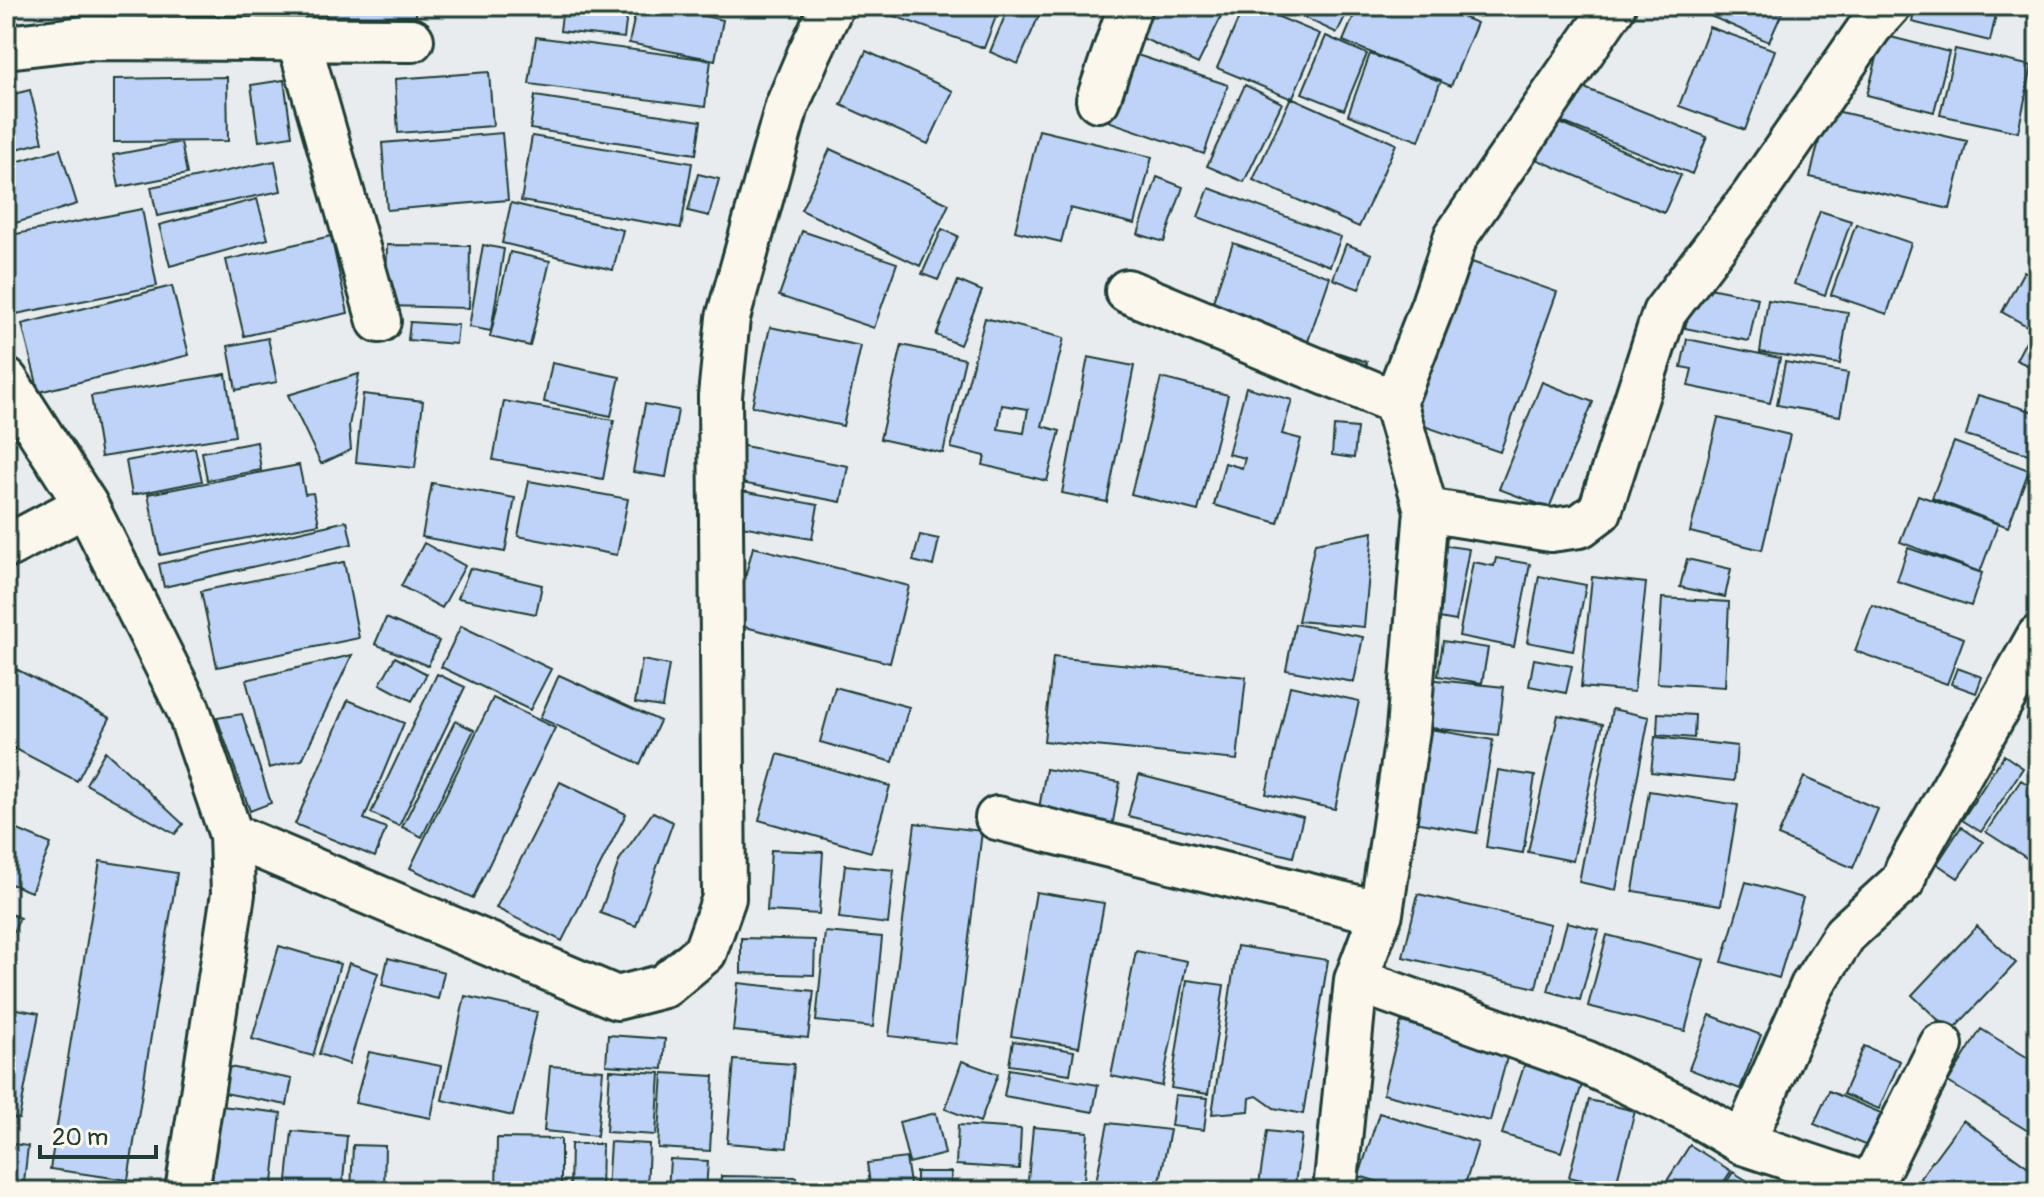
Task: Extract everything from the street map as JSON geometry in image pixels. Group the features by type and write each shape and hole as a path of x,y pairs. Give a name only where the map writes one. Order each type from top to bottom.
{"street":[{"path":"231,835 617,998 664,986 705,952 724,898 720,396 728,318 787,106 832,6"},
{"path":"1098,100 1130,6"},
{"path":"1335,1191 1356,980 1381,913 1408,730 1426,510 1395,402 1456,236 1614,6"},
{"path":"1426,510 1551,530 1580,526 1600,511 1664,313 1753,196 1870,27 1889,6"},
{"path":"6,47 249,23 299,41 412,40"},
{"path":"299,41 379,321"},
{"path":"1127,291 1395,402"},
{"path":"6,380 86,505 188,709 231,835 233,894 187,1191"},
{"path":"6,547 86,505"},
{"path":"1743,1143 1812,986 1845,934 1903,881 2038,637"},
{"path":"997,818 1381,913"},
{"path":"1356,980 1585,1062 1694,1114 1743,1143 1870,1188 1941,1045"}],"building":[{"path":"326,6 416,6 416,17 326,19"},
{"path":"487,6 516,6 516,14 486,11"},
{"path":"563,6 628,6 624,38 560,31"},
{"path":"637,6 657,6 723,20 715,60 629,43"},
{"path":"895,6 1000,6 984,48 891,15"},
{"path":"1009,6 1043,6 1018,64 990,52"},
{"path":"1133,6 1213,6 1224,11 1198,64 1123,29"},
{"path":"1244,6 1252,6 1320,34 1292,99 1217,68"},
{"path":"1280,6 1350,6 1337,33"},
{"path":"1358,6 1436,6 1477,23 1451,86 1343,41"},
{"path":"1688,6 1785,6 1769,42"},
{"path":"1915,6 1998,6 1990,41 1912,22"},
{"path":"1709,27 1775,50 1745,130 1679,106"},
{"path":"1883,35 1949,52 1934,112 1867,95"},
{"path":"1326,36 1367,54 1344,110 1302,93"},
{"path":"536,37 711,60 705,107 529,84"},
{"path":"1119,49 1228,85 1204,154 1096,117"},
{"path":"1955,49 2032,66 2018,132 1940,115"},
{"path":"866,51 953,91 928,144 841,105"},
{"path":"1370,54 1441,80 1419,141 1348,115"},
{"path":"489,72 493,126 398,133 395,79"},
{"path":"227,77 228,141 114,142 114,79"},
{"path":"284,80 292,136 259,141 251,85"},
{"path":"1567,81 1707,137 1692,174 1552,118"},
{"path":"1245,85 1282,103 1244,182 1207,166"},
{"path":"30,90 43,142 6,152 6,96"},
{"path":"535,96 701,121 696,154 530,129"},
{"path":"1291,97 1396,144 1359,227 1253,180"},
{"path":"1827,109 1967,141 1950,209 1810,177"},
{"path":"1548,118 1681,175 1664,213 1531,157"},
{"path":"1039,130 1152,157 1135,224 1070,208 1061,242 1015,231"},
{"path":"502,133 508,200 387,210 382,143"},
{"path":"532,136 692,163 681,228 521,201"},
{"path":"181,142 187,174 119,187 113,155"},
{"path":"60,149 77,204 6,226 6,165"},
{"path":"830,149 949,204 920,266 801,210"},
{"path":"275,161 281,191 157,216 151,187"},
{"path":"698,174 719,179 709,216 688,211"},
{"path":"1157,177 1183,187 1164,242 1138,234"},
{"path":"1209,188 1341,237 1330,266 1198,217"},
{"path":"257,199 268,239 170,266 159,225"},
{"path":"511,203 623,230 613,270 502,243"},
{"path":"142,209 157,286 6,316 6,236"},
{"path":"1820,211 1851,221 1825,295 1794,284"},
{"path":"1856,224 1911,243 1887,314 1831,295"},
{"path":"942,229 958,236 938,280 922,274"},
{"path":"802,231 897,263 874,328 779,296"},
{"path":"331,236 348,313 244,336 226,260"},
{"path":"1233,243 1330,277 1305,350 1208,316"},
{"path":"1346,244 1372,254 1359,289 1333,279"},
{"path":"387,245 470,246 469,308 386,306"},
{"path":"483,245 504,249 491,331 469,327"},
{"path":"510,252 550,261 530,346 490,337"},
{"path":"1469,261 1557,292 1500,452 1412,422"},
{"path":"2024,271 2038,279 2038,332 2002,312"},
{"path":"958,281 982,291 960,345 936,335"},
{"path":"1695,285 1758,298 1749,341 1685,328"},
{"path":"172,286 189,355 39,392 22,324"},
{"path":"1768,300 1848,312 1840,364 1760,352"},
{"path":"985,318 1064,338 1042,426 1060,431 1047,481 983,465 985,456 951,448","holes":["1002,405 1028,409 1024,433 998,429"]},
{"path":"410,322 458,325 456,344 408,340"},
{"path":"770,327 861,346 843,426 752,406"},
{"path":"2028,337 2038,342 2038,370 2016,360"},
{"path":"268,338 277,382 236,390 228,346"},
{"path":"1687,339 1780,358 1770,403 1688,386 1692,369 1681,367"},
{"path":"902,345 965,359 943,453 880,439"},
{"path":"1333,351 1367,362 1362,377 1329,366"},
{"path":"1088,357 1134,366 1107,502 1062,493"},
{"path":"1785,362 1848,373 1840,416 1777,405"},
{"path":"552,363 620,377 611,416 544,402"},
{"path":"226,374 235,436 101,457 91,396"},
{"path":"359,374 349,426 351,450 321,464 288,395"},
{"path":"1161,378 1228,395 1198,511 1131,494"},
{"path":"1542,382 1593,402 1549,508 1499,489"},
{"path":"1246,387 1292,400 1282,434 1301,439 1278,523 1214,505 1225,463 1242,468 1245,458 1228,454"},
{"path":"363,394 423,401 415,468 356,462"},
{"path":"1978,395 2038,413 2038,457 1966,435"},
{"path":"504,401 614,420 603,479 493,460"},
{"path":"645,404 678,410 666,477 633,472"},
{"path":"1718,418 1790,435 1762,550 1690,532"},
{"path":"1334,426 1357,428 1354,458 1332,455"},
{"path":"257,442 261,470 207,480 202,452"},
{"path":"1954,442 2029,470 2008,527 1932,498"},
{"path":"739,445 848,466 841,502 731,481"},
{"path":"195,448 202,481 132,495 126,461"},
{"path":"299,465 305,494 313,493 319,524 160,555 148,494"},
{"path":"529,481 628,499 617,555 518,536"},
{"path":"432,483 515,498 505,552 422,537"},
{"path":"731,489 818,505 812,539 725,523"},
{"path":"1918,495 1998,524 1980,572 1900,542"},
{"path":"347,521 352,544 164,587 159,564"},
{"path":"1373,532 1364,627 1298,621 1315,543"},
{"path":"920,535 939,539 933,566 913,561"},
{"path":"424,543 465,566 442,608 401,586"},
{"path":"1434,544 1469,549 1456,621 1422,615"},
{"path":"753,547 909,586 890,663 733,624"},
{"path":"1908,548 1982,573 1971,606 1897,581"},
{"path":"1496,558 1530,564 1514,647 1459,636 1473,562 1494,566"},
{"path":"1687,559 1731,569 1725,597 1680,587"},
{"path":"344,562 359,638 217,667 201,591"},
{"path":"470,568 542,585 536,614 458,598"},
{"path":"1539,576 1586,585 1573,651 1527,642"},
{"path":"1592,577 1646,583 1634,692 1581,687"},
{"path":"1662,598 1729,602 1725,687 1657,683"},
{"path":"1872,605 1964,638 1947,684 1855,651"},
{"path":"386,618 439,641 428,666 375,644"},
{"path":"1295,624 1363,637 1354,682 1286,670"},
{"path":"461,626 551,669 530,710 441,667"},
{"path":"1443,641 1488,648 1482,683 1438,676"},
{"path":"352,655 302,760 269,768 246,680"},
{"path":"395,657 427,674 412,701 380,684"},
{"path":"1053,657 1246,677 1237,760 1044,741"},
{"path":"1534,659 1572,666 1566,693 1529,686"},
{"path":"642,660 669,665 662,707 635,703"},
{"path":"1957,668 1982,677 1976,693 1951,684"},
{"path":"16,669 110,718 77,781 6,744 6,688"},
{"path":"437,674 465,687 399,826 371,813"},
{"path":"559,675 660,721 640,764 540,718"},
{"path":"1417,678 1504,687 1498,735 1412,726"},
{"path":"1290,686 1359,701 1335,809 1266,794"},
{"path":"835,687 909,707 893,762 820,742"},
{"path":"493,698 555,728 473,898 410,868"},
{"path":"348,700 404,723 364,819 386,828 375,857 295,824"},
{"path":"2038,702 2038,728 2026,720"},
{"path":"1612,709 1649,717 1616,890 1579,882"},
{"path":"1658,713 1695,715 1694,738 1657,735"},
{"path":"242,714 271,803 250,811 217,718"},
{"path":"1558,715 1603,724 1573,861 1528,852"},
{"path":"455,721 474,730 422,837 402,827"},
{"path":"1424,728 1493,740 1477,833 1408,821"},
{"path":"1655,737 1737,746 1734,781 1651,772"},
{"path":"105,751 183,824 175,834 86,784"},
{"path":"778,754 890,786 871,852 759,820"},
{"path":"2004,755 2023,768 1981,832 1962,820"},
{"path":"1046,769 1120,782 1111,833 1037,820"},
{"path":"1498,770 1535,776 1523,853 1486,847"},
{"path":"1139,775 1303,817 1293,857 1128,816"},
{"path":"1804,777 1878,809 1853,868 1778,836"},
{"path":"2021,780 2038,791 2038,854 2033,862 1986,832"},
{"path":"560,782 626,814 562,941 496,908"},
{"path":"1649,791 1738,805 1721,905 1633,891"},
{"path":"653,812 673,822 636,926 600,913 620,859"},
{"path":"915,823 982,831 956,1044 889,1036"},
{"path":"6,825 51,844 31,892 6,882"},
{"path":"1961,827 1983,842 1958,878 1937,864"},
{"path":"771,850 823,852 819,914 767,911"},
{"path":"100,861 177,873 128,1180 50,1169"},
{"path":"845,865 894,870 888,924 839,918"},
{"path":"1746,882 1803,898 1779,978 1722,962"},
{"path":"1036,892 1104,903 1079,1047 1011,1036"},
{"path":"1418,894 1550,924 1536,988 1403,957"},
{"path":"6,912 20,918 6,946"},
{"path":"1567,922 1599,930 1580,1000 1548,991"},
{"path":"1977,926 2016,963 1951,1032 1912,995"},
{"path":"825,932 882,937 873,1027 816,1021"},
{"path":"1607,935 1704,960 1685,1031 1588,1006"},
{"path":"741,938 815,940 814,975 741,973"},
{"path":"279,946 340,964 313,1056 252,1039"},
{"path":"1237,946 1328,960 1303,1114 1274,1108 1257,1096 1250,1098 1249,1111 1212,1114"},
{"path":"1136,951 1187,961 1162,1086 1111,1076"},
{"path":"388,958 444,972 438,999 382,985"},
{"path":"349,963 378,973 349,1064 319,1054"},
{"path":"1187,980 1224,985 1208,1094 1171,1088"},
{"path":"738,983 814,991 808,1038 733,1031"},
{"path":"465,996 537,1012 513,1116 442,1100"},
{"path":"6,1007 39,1013 19,1119 6,1117"},
{"path":"1710,1015 1761,1035 1740,1089 1689,1069"},
{"path":"1401,1022 1509,1050 1490,1121 1383,1094"},
{"path":"1981,1029 2038,1064 2038,1137 1948,1082"},
{"path":"608,1035 665,1039 663,1069 606,1065"},
{"path":"1013,1041 1074,1051 1070,1074 1009,1065"},
{"path":"1864,1046 1900,1061 1879,1109 1843,1094"},
{"path":"369,1052 441,1066 431,1118 355,1103"},
{"path":"734,1060 794,1064 787,1148 727,1143"},
{"path":"962,1061 998,1074 980,1122 945,1109"},
{"path":"1525,1063 1583,1081 1561,1152 1502,1134"},
{"path":"219,1065 292,1079 287,1105 214,1091"},
{"path":"550,1066 603,1070 597,1136 544,1131"},
{"path":"1009,1069 1098,1085 1093,1112 1004,1096"},
{"path":"610,1070 660,1073 656,1135 606,1132"},
{"path":"663,1073 714,1076 710,1151 658,1148"},
{"path":"1829,1091 1881,1113 1867,1146 1814,1124"},
{"path":"1175,1095 1208,1098 1204,1130 1171,1126"},
{"path":"1589,1100 1635,1111 1615,1188 1569,1177"},
{"path":"221,1106 281,1113 272,1191 211,1191"},
{"path":"936,1113 945,1154 909,1163 899,1122"},
{"path":"1379,1113 1478,1143 1463,1191 1408,1191 1359,1176"},
{"path":"1963,1120 2038,1174 2038,1191 1937,1191 1920,1178"},
{"path":"1108,1123 1170,1130 1158,1191 1094,1191"},
{"path":"958,1125 1021,1129 1019,1169 956,1165"},
{"path":"1033,1127 1088,1132 1083,1191 1027,1191"},
{"path":"292,1131 347,1136 342,1191 286,1191"},
{"path":"1267,1131 1302,1135 1294,1191 1258,1191"},
{"path":"497,1138 561,1139 561,1191 496,1191"},
{"path":"610,1142 649,1144 647,1191 607,1191"},
{"path":"6,1143 28,1146 23,1191 6,1191"},
{"path":"571,1144 602,1144 601,1191 570,1191"},
{"path":"353,1145 385,1146 384,1191 351,1191"},
{"path":"1690,1145 1731,1171 1718,1191 1668,1191 1663,1187"},
{"path":"906,1158 911,1191 871,1191 867,1163"},
{"path":"670,1159 708,1161 706,1191 668,1191"},
{"path":"916,1172 951,1172 951,1191 916,1191"},
{"path":"1733,1172 1764,1191 1721,1191"},
{"path":"721,1176 797,1177 797,1191 720,1191"},
{"path":"396,1182 459,1185 459,1191 396,1191"}]}
